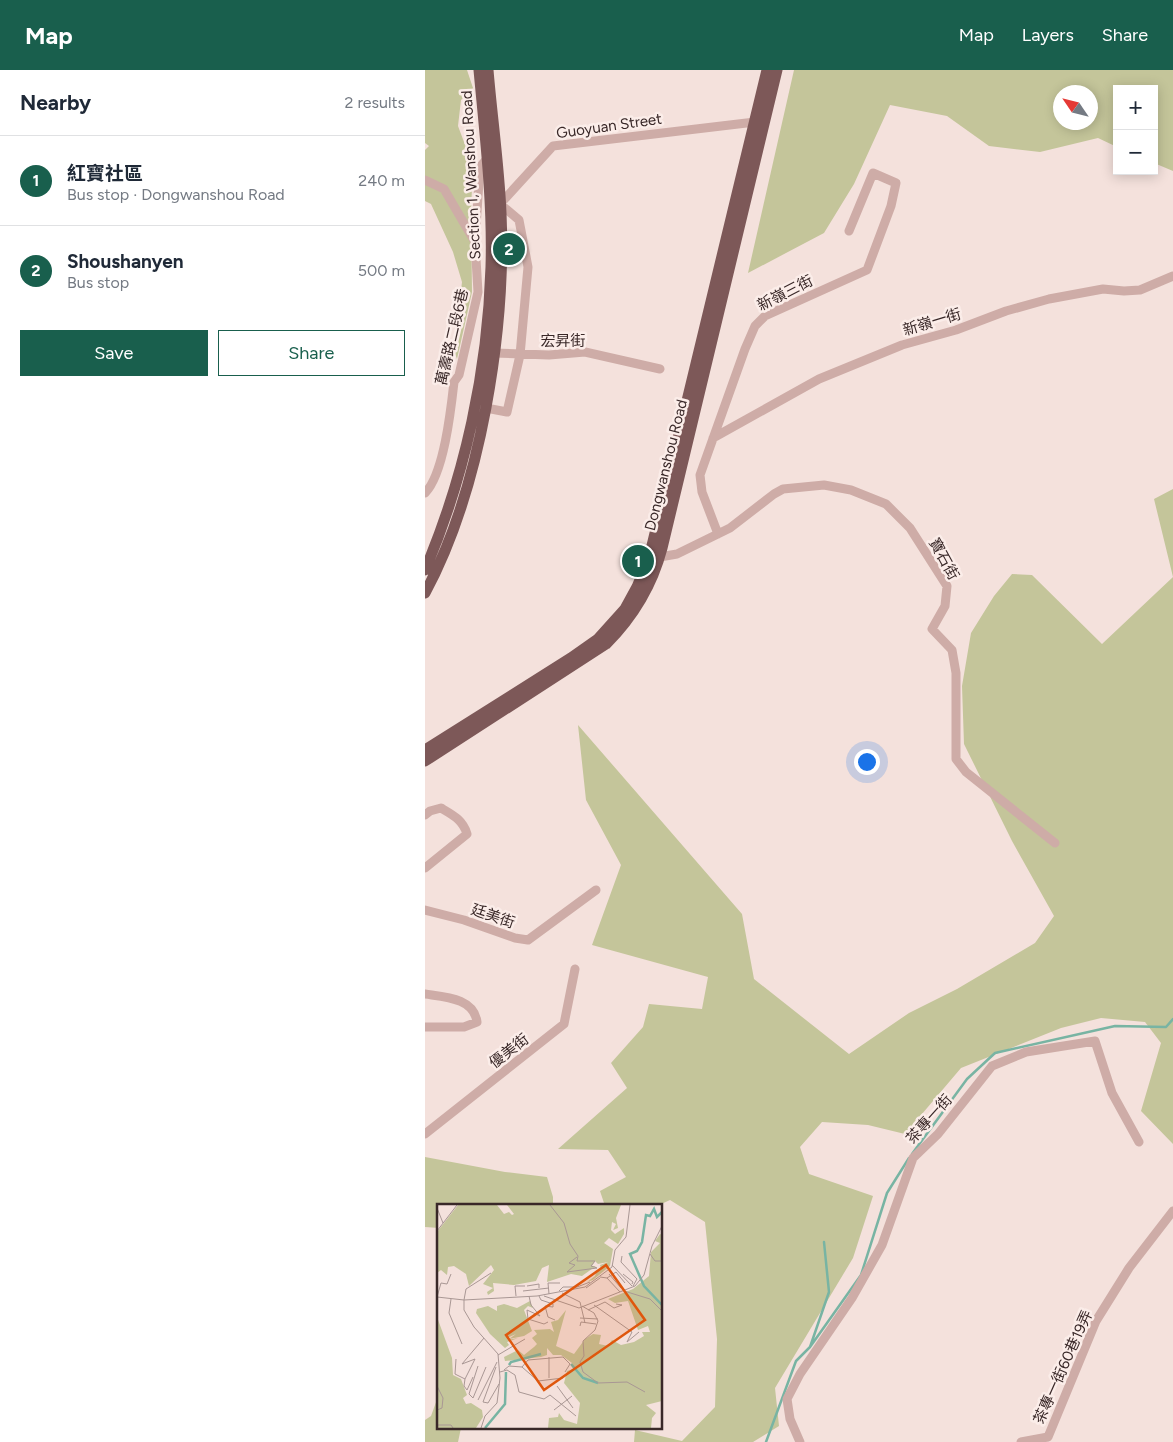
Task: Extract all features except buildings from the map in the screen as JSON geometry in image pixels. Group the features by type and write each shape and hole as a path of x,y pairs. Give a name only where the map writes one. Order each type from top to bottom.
{"main road":[{"name":"Section 1, Wanshou Road","path":"425,593 448,542 463,496 486,408 500,308 495,204 479,70"},
{"name":"Section 1, Wanshou Road","path":"488,70 491,160"},
{"name":"Dongwanshou Road","path":"425,750 598,639 625,609 654,558 767,70"},
{"name":"Dongwanshou Road","path":"425,761 606,644 626,624 645,594 777,70"},
{"name":"Section 1, Wanshou Road","path":"425,570 439,536 453,491 475,403 489,307 495,204"}],"street":[{"name":"Guoyuan Street","path":"495,204 553,146 755,122"},
{"name":"萬壽路二段6巷","path":"425,493 434,481 437,472 454,382 459,375 475,311 478,292 475,242 480,167 491,160"},
{"name":"新嶺三街","path":"718,534 699,484 713,438 755,326 765,316 867,270 896,193 896,182 873,173 849,230"},
{"path":"425,180 444,189 475,242"},
{"path":"486,408 507,412 520,355 528,267 519,220 495,204"},
{"name":"新嶺一街","path":"713,438 819,379 902,345 955,330 1006,311 1049,299 1103,289 1140,290 1173,276"},
{"name":"宏昇街","path":"494,353 520,355 585,352 661,369"},
{"name":"寶石街","path":"654,558 677,554 718,534 736,524 774,494 793,487 824,486 851,490 886,504 910,528 947,586 945,606 932,629 952,650 956,673 956,758 966,772 1055,843"},
{"path":"425,815 430,811 441,808 455,816 465,826 467,834 425,868"},
{"name":"廷美街","path":"425,910 464,920 515,938 528,940 596,890"},
{"name":"優美街","path":"425,1134 565,1024 575,969"},
{"path":"425,994 461,1001 471,1007 476,1014 477,1022 463,1027 425,1027"},
{"name":"茶專一街","path":"800,1442 790,1419 787,1399 800,1374 851,1298 882,1245 913,1158 938,1134 992,1066 1026,1052 1095,1041 1112,1093 1139,1142"},
{"name":"茶專一街60巷19弄","path":"1021,1442 1048,1437 1096,1321 1129,1268 1173,1211"}],"green space":[{"path":"425,70 467,70 473,88 461,100 458,126 473,166 471,210 472,292 457,359 454,351 462,282 453,252 431,204 425,201 425,150 429,146 425,143"},
{"path":"794,70 1173,70 1173,171 1158,165 1158,85 1113,85 1113,145 1098,138 1040,152 989,146 947,116 890,105 854,184 824,233 748,273"},
{"path":"1173,489 1173,577 1154,499"},
{"path":"1012,574 1032,575 1102,644 1173,577 1173,1144 1141,1111 1161,1043 1145,1022 1101,1018 1061,1028 961,1068 905,1134 868,1125 822,1122 800,1147 809,1174 873,1196 853,1258 775,1388 779,1426 753,1442 634,1442 635,1430 682,1441 715,1407 717,1339 705,1222 670,1200 661,1204 604,1204 600,1191 626,1177 608,1150 558,1149 627,1088 611,1063 643,1027 649,1004 702,1009 708,977 592,945 621,865 586,800 578,725 742,914 754,979 849,1054 909,1013 957,989 1035,943 1054,916 1012,841 964,744 962,686 971,633 994,596"},
{"path":"425,1157 505,1172 547,1177 553,1197 553,1204 437,1204 437,1228 425,1227"},
{"path":"437,1400 437,1430 461,1430 458,1442 425,1442 425,1420 431,1416"}],"waterway":[{"path":"912,1154 967,1079 995,1053 1115,1026 1166,1027 1173,1019"},
{"path":"810,1347 861,1275 887,1193 909,1158"},
{"path":"766,1442 796,1361 810,1347 829,1292 824,1242"}],"place":[{"name":"Shoushanyen","path":"509,249"},
{"name":"紅寶社區","path":"638,561"}]}
